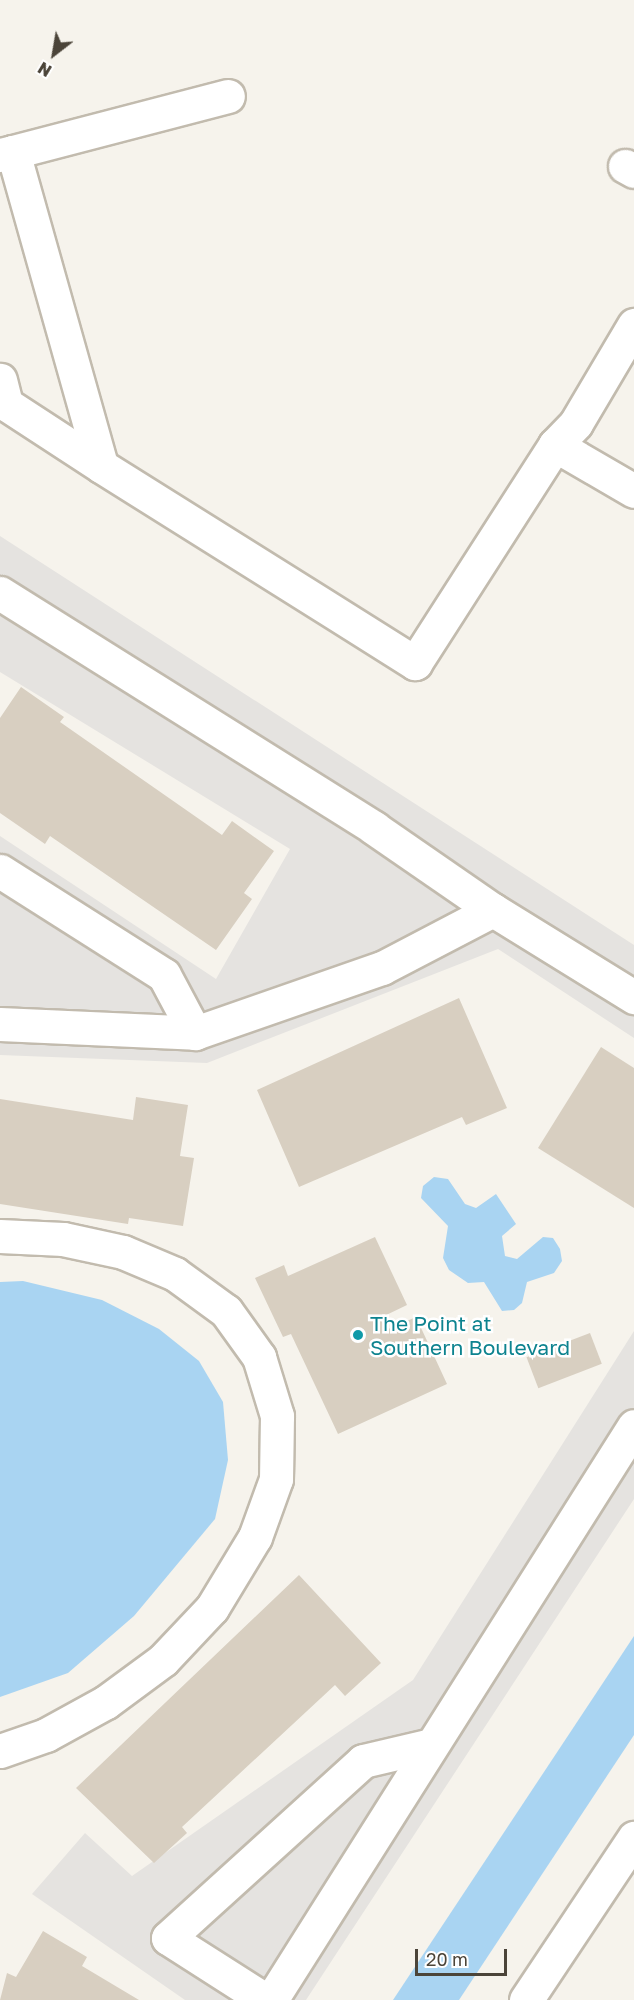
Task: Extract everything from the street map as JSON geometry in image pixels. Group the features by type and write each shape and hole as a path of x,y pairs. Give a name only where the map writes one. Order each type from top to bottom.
{"street":[{"path":"101,466 7,153 228,96"},
{"path":"2,394 101,466 415,663 555,445 576,423 634,325"},
{"path":"555,445 634,490"},
{"path":"0,593 374,828 493,910 634,997"},
{"path":"0,871 164,975 195,1033"},
{"path":"0,1023 195,1033 382,968 493,910"},
{"path":"0,1236 63,1239 123,1252 175,1274 226,1311 259,1357 277,1416 276,1479 255,1537 212,1608 163,1660 106,1702 46,1735 0,1751"},
{"path":"271,2000 634,1426"},
{"path":"266,2000 168,1938 363,1761 431,1745"},
{"path":"526,2000 634,1838"}],"shaded area":[{"path":"0,536 634,945 634,1038 498,949 207,1063 0,1055 0,836 216,979 290,849 0,672"},
{"path":"634,1331 634,1499 306,2000 185,2000 32,1894 85,1833 132,1876 413,1680"}],"water":[{"path":"434,1177 448,1179 465,1204 476,1208 496,1194 516,1224 502,1236 505,1256 517,1259 543,1237 553,1238 560,1249 562,1261 554,1273 527,1282 522,1303 514,1310 502,1311 484,1282 468,1283 449,1270 443,1258 448,1226 421,1198 423,1186"},
{"path":"23,1281 102,1300 159,1329 199,1361 223,1402 228,1460 215,1519 134,1616 68,1673 0,1697 0,1282"},
{"path":"634,1636 634,1735 459,2000 393,2000"}],"building":[{"path":"21,687 64,717 60,722 222,835 232,821 274,851 244,893 252,899 216,950 50,836 45,844 0,813 0,718"},
{"path":"459,998 507,1108 466,1125 462,1117 299,1187 257,1090"},
{"path":"601,1047 634,1068 634,1208 538,1148"},
{"path":"136,1097 188,1105 180,1156 194,1158 183,1226 129,1218 128,1224 0,1204 0,1099 133,1120"},
{"name":"The Point at Southern Boulevard","path":"375,1237 407,1305 380,1318 386,1330 416,1317 447,1384 338,1434 291,1334 283,1337 255,1278 284,1265 288,1276"},
{"path":"590,1333 602,1364 538,1388 527,1357"},
{"path":"299,1575 381,1663 345,1696 335,1685 182,1827 187,1833 154,1863 76,1788"},
{"path":"43,1931 87,1957 82,1966 139,2000 0,2000 7,1973 16,1977"}],"place":[{"name":"The Point at Southern Boulevard","path":"358,1335"}]}
